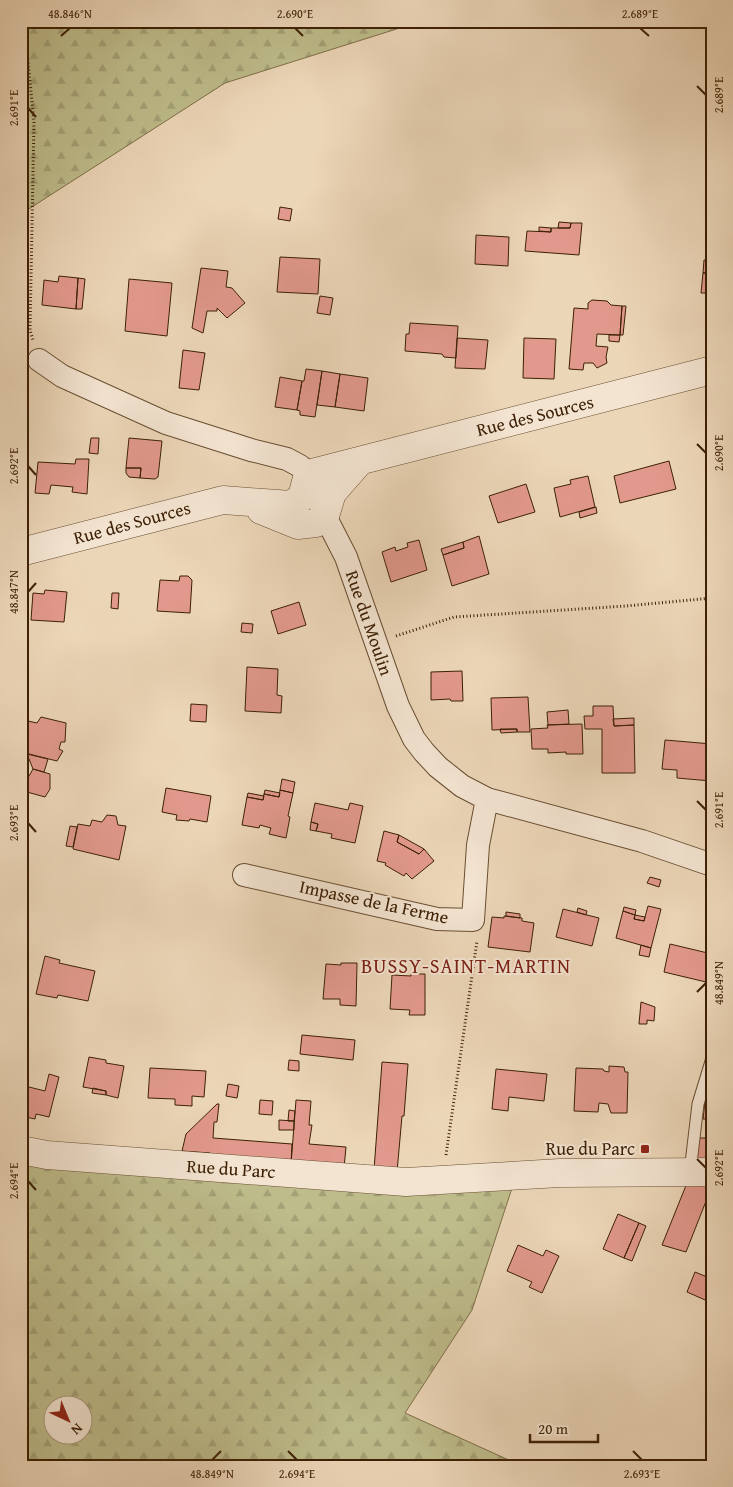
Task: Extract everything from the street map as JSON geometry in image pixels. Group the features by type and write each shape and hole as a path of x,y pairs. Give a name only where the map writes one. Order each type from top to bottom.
{"street":[{"path":"40,360 62,376 166,423 251,450 287,459 300,466 308,474"},
{"name":"Rue des Sources","path":"21,552 223,500 291,505 302,497 308,474 712,370"},
{"path":"325,516 332,493 359,462"},
{"name":"Rue du Moulin","path":"308,474 325,516 346,557 398,706 414,739 438,767 462,786 487,799 642,841 712,865"},
{"name":"Rue des Sources","path":"244,502 298,525 316,523 325,516"},
{"name":"Impasse de la Ferme","path":"244,874 438,919 473,920 478,845 487,799"},
{"name":"Rue du Parc","path":"21,1150 48,1155 406,1182 560,1173 701,1172"}],"lane":[{"path":"701,1172 698,1104 712,1058"}],"path":[{"path":"24,21 34,122 30,330 40,360"},
{"path":"376,643 454,616 626,606 712,598"},
{"path":"442,1180 477,942 473,920"}],"green space":[{"path":"21,21 484,21 406,26 225,83 24,212 21,242"},
{"path":"21,1149 513,1185 472,1310 405,1413 522,1466 21,1466"}],"building":[{"path":"280,207 292,209 290,221 278,219"},
{"path":"559,222 571,223 570,228 558,228"},
{"path":"571,223 582,223 579,255 525,251 527,231 551,232 551,228 570,228"},
{"path":"539,227 551,228 551,232 539,231"},
{"path":"476,235 509,237 508,266 475,264"},
{"path":"280,257 320,259 318,294 277,292"},
{"path":"704,260 712,261 712,273 703,273"},
{"path":"201,268 228,271 226,287 232,288 245,303 227,318 217,308 217,311 207,311 203,333 192,328"},
{"path":"703,273 712,273 712,293 701,293"},
{"path":"59,276 78,278 76,309 42,305 44,280 58,282"},
{"path":"78,278 85,279 82,309 76,309"},
{"path":"129,279 172,283 167,336 125,331"},
{"path":"320,296 333,298 330,315 317,313"},
{"path":"592,300 607,301 611,305 622,306 620,335 597,334 596,346 608,347 607,363 597,368 593,363 584,363 583,370 569,369 574,308 588,309 588,303"},
{"path":"622,306 626,306 623,335 620,335"},
{"path":"410,323 458,326 456,358 444,357 442,354 405,351 406,334 409,334"},
{"path":"609,335 620,335 619,342 609,341"},
{"path":"457,338 488,340 485,369 455,368"},
{"path":"524,338 556,339 554,379 523,378"},
{"path":"183,350 205,353 199,390 179,388"},
{"path":"306,369 322,371 315,417 300,415 300,411 297,410"},
{"path":"322,371 340,374 335,407 317,405"},
{"path":"340,374 368,378 364,411 335,407"},
{"path":"280,377 302,381 297,410 275,407"},
{"path":"91,438 99,438 98,454 89,453"},
{"path":"129,438 162,441 158,477 155,479 140,478 141,468 126,468"},
{"path":"708,455 712,455 712,494"},
{"path":"76,459 89,459 87,494 72,492 73,487 51,485 49,494 35,493 38,462 75,464"},
{"path":"669,461 676,489 620,503 614,476"},
{"path":"126,468 141,468 140,478 129,477 126,473"},
{"path":"588,476 595,507 560,517 554,488 571,484 570,480"},
{"path":"526,484 535,512 498,523 489,496"},
{"path":"596,507 597,513 580,518 579,512"},
{"path":"479,536 489,574 452,586 443,555 464,548 463,542"},
{"path":"419,540 427,570 391,582 382,552 395,547 396,551 408,547 407,543"},
{"path":"463,542 464,548 443,555 441,549"},
{"path":"180,576 188,576 192,580 190,613 157,611 160,580 179,581"},
{"path":"45,590 67,592 64,622 31,620 33,593 44,594"},
{"path":"112,593 119,593 118,609 111,608"},
{"path":"299,602 306,625 278,634 271,611"},
{"path":"242,623 253,624 252,633 241,632"},
{"path":"247,667 278,669 277,695 282,696 281,713 245,711"},
{"path":"462,671 463,701 451,701 450,699 431,700 431,672"},
{"path":"528,697 530,732 517,732 517,729 492,730 491,698"},
{"path":"191,704 207,705 206,722 190,721"},
{"path":"593,706 613,706 614,726 634,725 635,773 602,773 602,729 585,729 584,716 593,716"},
{"path":"568,710 569,724 548,725 547,712"},
{"path":"41,717 66,723 65,742 61,742 59,749 63,751 57,761 21,752 22,731 28,721 37,723"},
{"path":"634,718 634,725 614,726 613,719"},
{"path":"582,724 583,754 566,754 566,752 548,753 548,749 532,749 531,729 548,728 547,725"},
{"path":"500,729 517,729 517,732 501,733"},
{"path":"665,740 712,744 711,781 677,778 677,770 662,769"},
{"path":"27,754 48,759 44,772 33,769"},
{"path":"33,769 50,774 50,789 45,797 27,792 25,783"},
{"path":"282,779 295,782 293,793 280,790"},
{"path":"166,788 211,796 207,822 190,819 189,821 176,820 177,815 162,812"},
{"path":"265,790 280,793 279,797 264,794"},
{"path":"280,790 293,793 286,838 269,834 271,828 260,825 259,828 242,825 247,797 263,800 264,794 279,797"},
{"path":"248,793 264,796 263,800 247,797"},
{"path":"315,803 348,810 350,803 363,806 355,843 331,838 332,834 316,831 318,824 311,822"},
{"path":"107,815 116,816 118,825 126,826 119,860 73,849 78,824 90,826 92,820 102,822"},
{"path":"311,822 318,824 316,831 310,830"},
{"path":"70,826 77,827 73,847 66,846"},
{"path":"384,831 399,835 397,842 419,854 424,849 434,861 412,879 406,873 404,876 385,865 386,863 377,861"},
{"path":"399,835 424,849 419,854 397,842"},
{"path":"650,877 661,880 659,887 647,883"},
{"path":"648,906 661,909 651,948 616,938 623,911 635,915 634,919 644,921"},
{"path":"624,907 636,910 635,915 623,911"},
{"path":"578,908 587,911 586,915 577,912"},
{"path":"563,909 599,918 592,946 556,937"},
{"path":"506,912 520,914 520,918 506,916"},
{"path":"635,915 645,917 644,921 634,919"},
{"path":"504,916 522,918 522,921 534,923 530,952 488,947 492,917 504,918"},
{"path":"670,944 712,954 706,982 664,972"},
{"path":"641,945 651,948 649,957 639,955"},
{"path":"45,956 60,960 59,963 95,971 88,1001 58,995 57,998 36,994"},
{"path":"341,963 357,963 356,1006 340,1005 340,999 323,999 326,964 341,965"},
{"path":"411,974 425,974 425,1015 409,1015 410,1010 390,1009 392,975 411,976"},
{"path":"641,1002 655,1007 654,1021 647,1020 647,1024 639,1024"},
{"path":"302,1035 355,1040 353,1060 300,1054"},
{"path":"89,1057 106,1060 106,1063 124,1066 118,1098 106,1095 106,1091 83,1087"},
{"path":"289,1060 299,1061 299,1071 288,1070"},
{"path":"382,1062 408,1064 397,1172 374,1170"},
{"path":"609,1066 624,1067 625,1072 628,1072 627,1113 611,1113 608,1104 599,1103 598,1112 574,1111 576,1068 603,1069 609,1072"},
{"path":"150,1068 206,1071 204,1097 192,1096 192,1106 175,1105 175,1099 148,1098"},
{"path":"496,1069 547,1074 544,1101 509,1097 508,1111 492,1109"},
{"path":"49,1074 59,1077 49,1117 36,1114 35,1119 21,1116 21,1085 45,1091"},
{"path":"228,1084 239,1086 237,1098 226,1096"},
{"path":"93,1088 106,1091 106,1095 92,1093"},
{"path":"706,1092 712,1092 712,1119 703,1119"},
{"path":"260,1100 273,1101 272,1115 259,1114"},
{"path":"296,1100 311,1101 309,1125 312,1125 309,1144 346,1147 344,1168 291,1164"},
{"path":"219,1104 217,1122 214,1122 213,1138 292,1144 291,1164 209,1161 210,1153 182,1151 186,1134"},
{"path":"289,1110 295,1111 294,1121 288,1121"},
{"path":"279,1120 294,1121 294,1130 279,1130"},
{"path":"698,1138 712,1138 712,1162 697,1163"},
{"path":"687,1183 712,1184 712,1186 686,1252 662,1245"},
{"path":"618,1214 639,1223 624,1258 603,1249"},
{"path":"639,1223 646,1226 632,1261 624,1258"},
{"path":"518,1245 543,1256 546,1250 559,1256 542,1293 529,1287 532,1282 507,1271"},
{"path":"695,1272 712,1279 712,1303 687,1292"}],"place":[{"name":"Rue du Parc","path":"645,1149"}],"district":[{"name":"BUSSY-SAINT-MARTIN","path":"466,966"}]}
